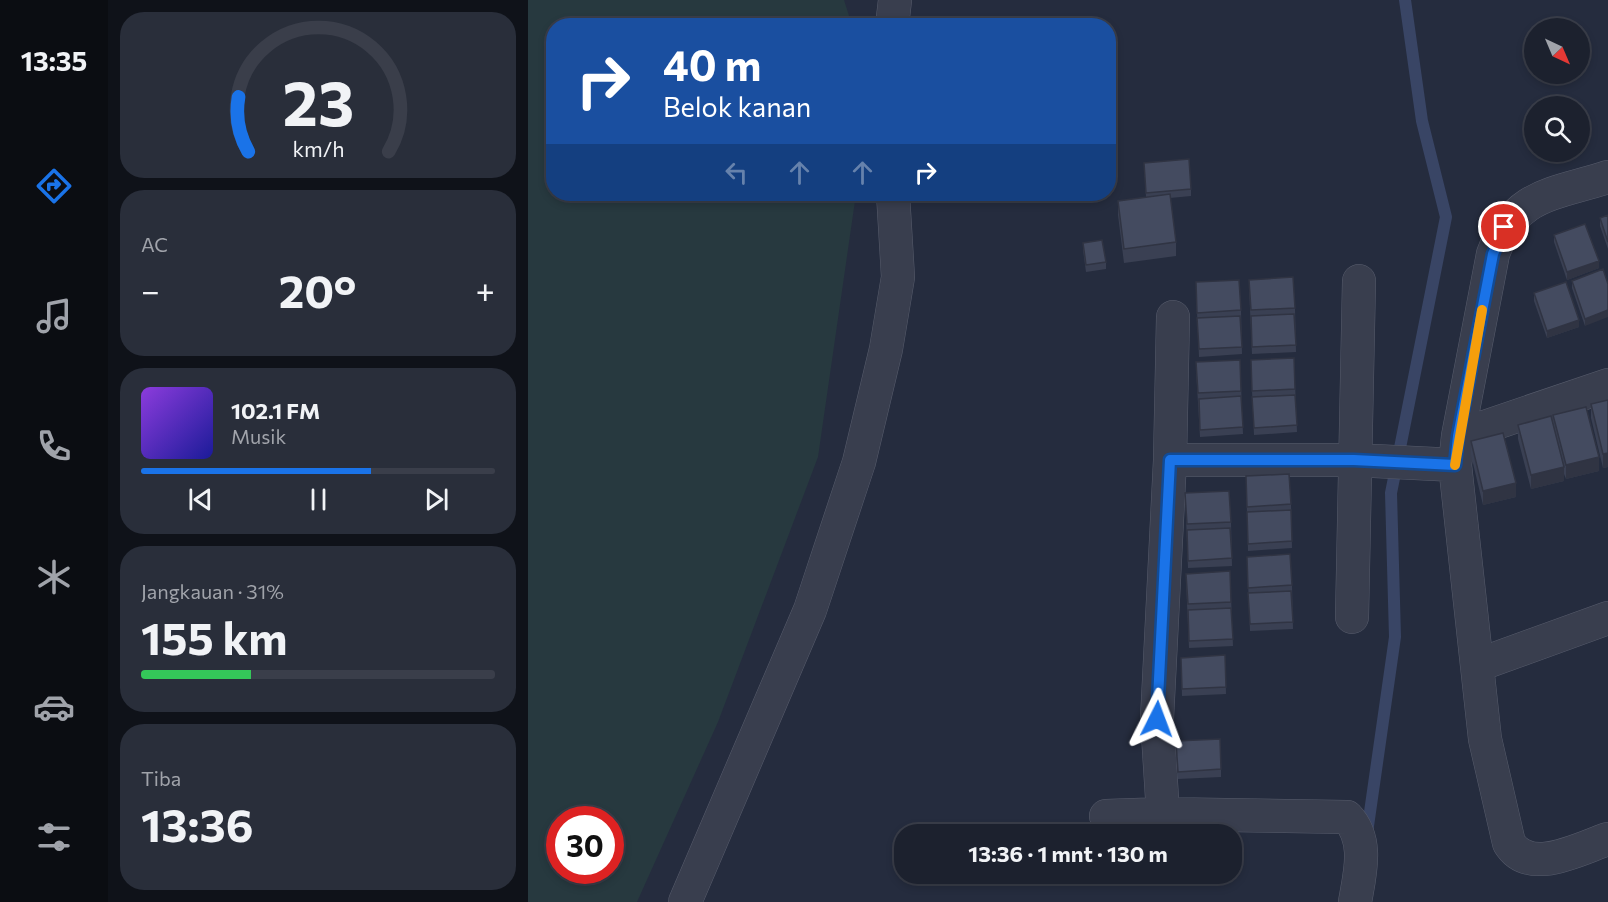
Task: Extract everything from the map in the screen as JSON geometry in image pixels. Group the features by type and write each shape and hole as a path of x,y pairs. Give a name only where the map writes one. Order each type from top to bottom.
{"street":[{"path":"893,18 895,0"},
{"path":"1608,177 1529,202 1515,213 1504,227 1493,254 1449,454 1479,665 1485,738 1507,836 1512,848 1519,855 1537,861 1608,839"},
{"path":"685,902 810,610 859,462 886,349 898,277 893,201"},
{"path":"1352,617 1359,281"},
{"path":"1164,814 1157,719 1170,460 1173,317"},
{"path":"1170,460 1390,460 1449,454 1608,386"},
{"path":"1479,665 1608,618"},
{"path":"1106,816 1164,814 1347,817 1357,827 1362,846 1355,902"}],"shaded area":[{"path":"528,0 844,0 850,18 546,18 546,201 855,201 818,457 718,722 637,902 528,902"}],"building":[{"path":"1189,159 1191,189 1146,193 1144,163"},
{"path":"1170,194 1176,242 1124,249 1118,201"},
{"path":"1608,215 1608,242 1600,218"},
{"path":"1585,224 1599,261 1567,272 1554,235"},
{"path":"1102,240 1106,262 1086,265 1083,243"},
{"path":"1603,269 1608,284 1608,310 1585,319 1572,281"},
{"path":"1293,277 1295,308 1251,310 1249,280"},
{"path":"1239,280 1241,310 1197,313 1196,282"},
{"path":"1566,282 1579,320 1547,331 1534,293"},
{"path":"1294,314 1296,345 1252,347 1251,316"},
{"path":"1240,316 1242,347 1199,349 1197,318"},
{"path":"1294,358 1295,389 1252,391 1251,360"},
{"path":"1240,360 1241,391 1198,393 1196,362"},
{"path":"1295,395 1297,425 1254,428 1252,397"},
{"path":"1241,396 1243,427 1200,430 1199,399"},
{"path":"1608,400 1608,453 1603,454 1591,404"},
{"path":"1586,407 1599,457 1566,465 1553,415"},
{"path":"1551,416 1564,467 1531,475 1518,425"},
{"path":"1503,433 1516,483 1483,491 1471,441"},
{"path":"1289,474 1291,504 1247,507 1246,476"},
{"path":"1229,491 1231,522 1187,524 1185,493"},
{"path":"1291,510 1292,541 1248,544 1247,512"},
{"path":"1230,528 1232,558 1188,561 1187,530"},
{"path":"1290,554 1292,585 1248,588 1247,557"},
{"path":"1230,571 1231,602 1188,604 1186,574"},
{"path":"1291,591 1293,622 1250,624 1248,593"},
{"path":"1231,608 1233,639 1189,641 1188,610"},
{"path":"1225,655 1226,687 1182,689 1181,658"},
{"path":"1220,739 1221,769 1178,772 1176,741"}],"waterway":[{"path":"1367,833 1395,637 1391,493 1446,217 1422,121 1405,0"}],"slow traffic":[{"path":"1455,465 1458,436 1482,310"}],"route":[{"path":"1157,719 1170,460 1390,460 1455,465 1458,436 1493,254 1504,227"}]}
